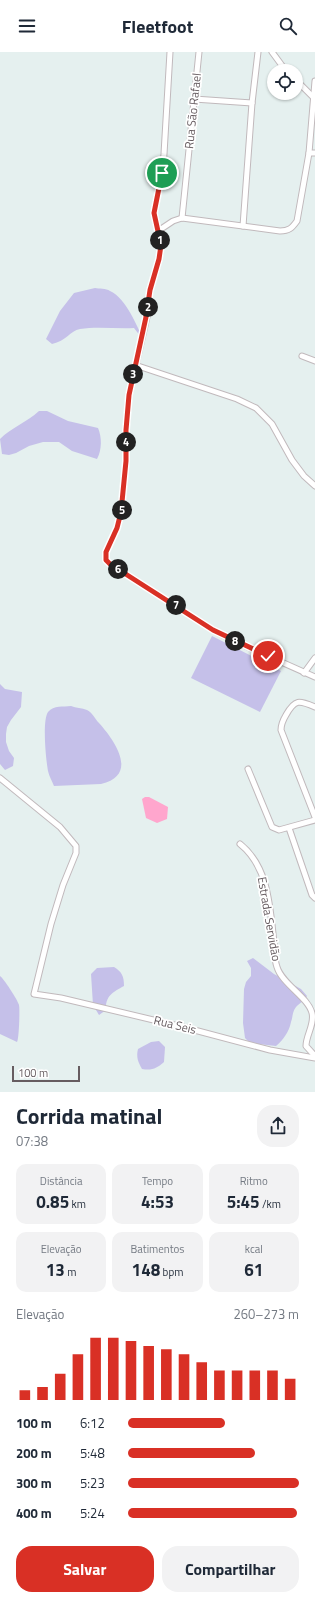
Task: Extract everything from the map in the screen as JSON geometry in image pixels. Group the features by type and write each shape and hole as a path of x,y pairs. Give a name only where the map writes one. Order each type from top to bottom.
{"street":[{"path":"170,52 164,154 162,173 154,213 161,245 159,259 150,290 146,317 127,407 126,461 121,512 117,528 106,552 106,560 213,630 315,677"},
{"name":"Rua São Rafael","path":"182,218 199,52"},
{"path":"243,226 252,103 258,52"},
{"path":"272,52 281,64"},
{"path":"158,231 173,221 182,218 280,231 286,231 294,226 297,221 309,153 315,81"},
{"path":"303,87 313,97"},
{"path":"194,99 252,103"},
{"path":"309,153 315,153"},
{"path":"302,356 315,361"},
{"path":"135,366 237,399 256,408 272,424 292,460 304,476 315,486"},
{"path":"304,673 315,658"},
{"path":"315,707 300,702 295,703 291,706 281,726 281,730 315,817"},
{"path":"248,770 272,827 279,830 315,820"},
{"name":"Rua Seis","path":"0,778 60,827 76,846 76,853 63,884 51,924 34,991 35,995 61,998 175,1025 270,1050 315,1057"},
{"path":"289,828 312,896 315,898"},
{"name":"Estrada Servidão","path":"240,844 253,857 262,876 271,916 275,961 279,972 312,1013 312,1022 306,1046 315,1057"}],"shaded area":[{"path":"95,288 108,290 121,300 134,320 144,341 134,328 86,328 76,330 57,343 52,344 46,339 60,311 74,293"},
{"path":"39,411 47,411 68,421 98,428 101,444 97,459 72,451 59,442 43,442 29,446 16,453 9,455 2,454 0,439"},
{"path":"212,636 281,671 260,712 191,678"},
{"path":"0,684 5,689 22,692 21,707 7,727 6,742 9,751 14,758 13,766 5,770 0,764"},
{"path":"71,706 85,709 91,713 117,748 121,765 119,773 112,780 101,784 54,786 48,773 46,758 46,717 48,712 53,708"},
{"path":"149,797 168,807 167,819 157,823 146,818 142,799"},
{"path":"253,958 274,974 301,989 307,996 296,1007 287,1032 276,1046 250,1043 245,1038 243,1023 244,989 246,982 251,976 251,968 247,961"},
{"path":"114,967 122,975 124,986 110,995 107,1001 106,1010 99,1015 93,1005 91,974 97,968"},
{"path":"0,976 16,998 19,1005 17,1042 0,1034"},
{"path":"159,1041 165,1047 164,1062 149,1070 142,1069 137,1055 138,1049 151,1042"}],"route":[{"path":"162,173 154,207 154,219 161,245 159,259 150,290 143,333 127,407 126,461 124,494 121,512 117,528 106,552 106,560 213,630 268,656"}]}
